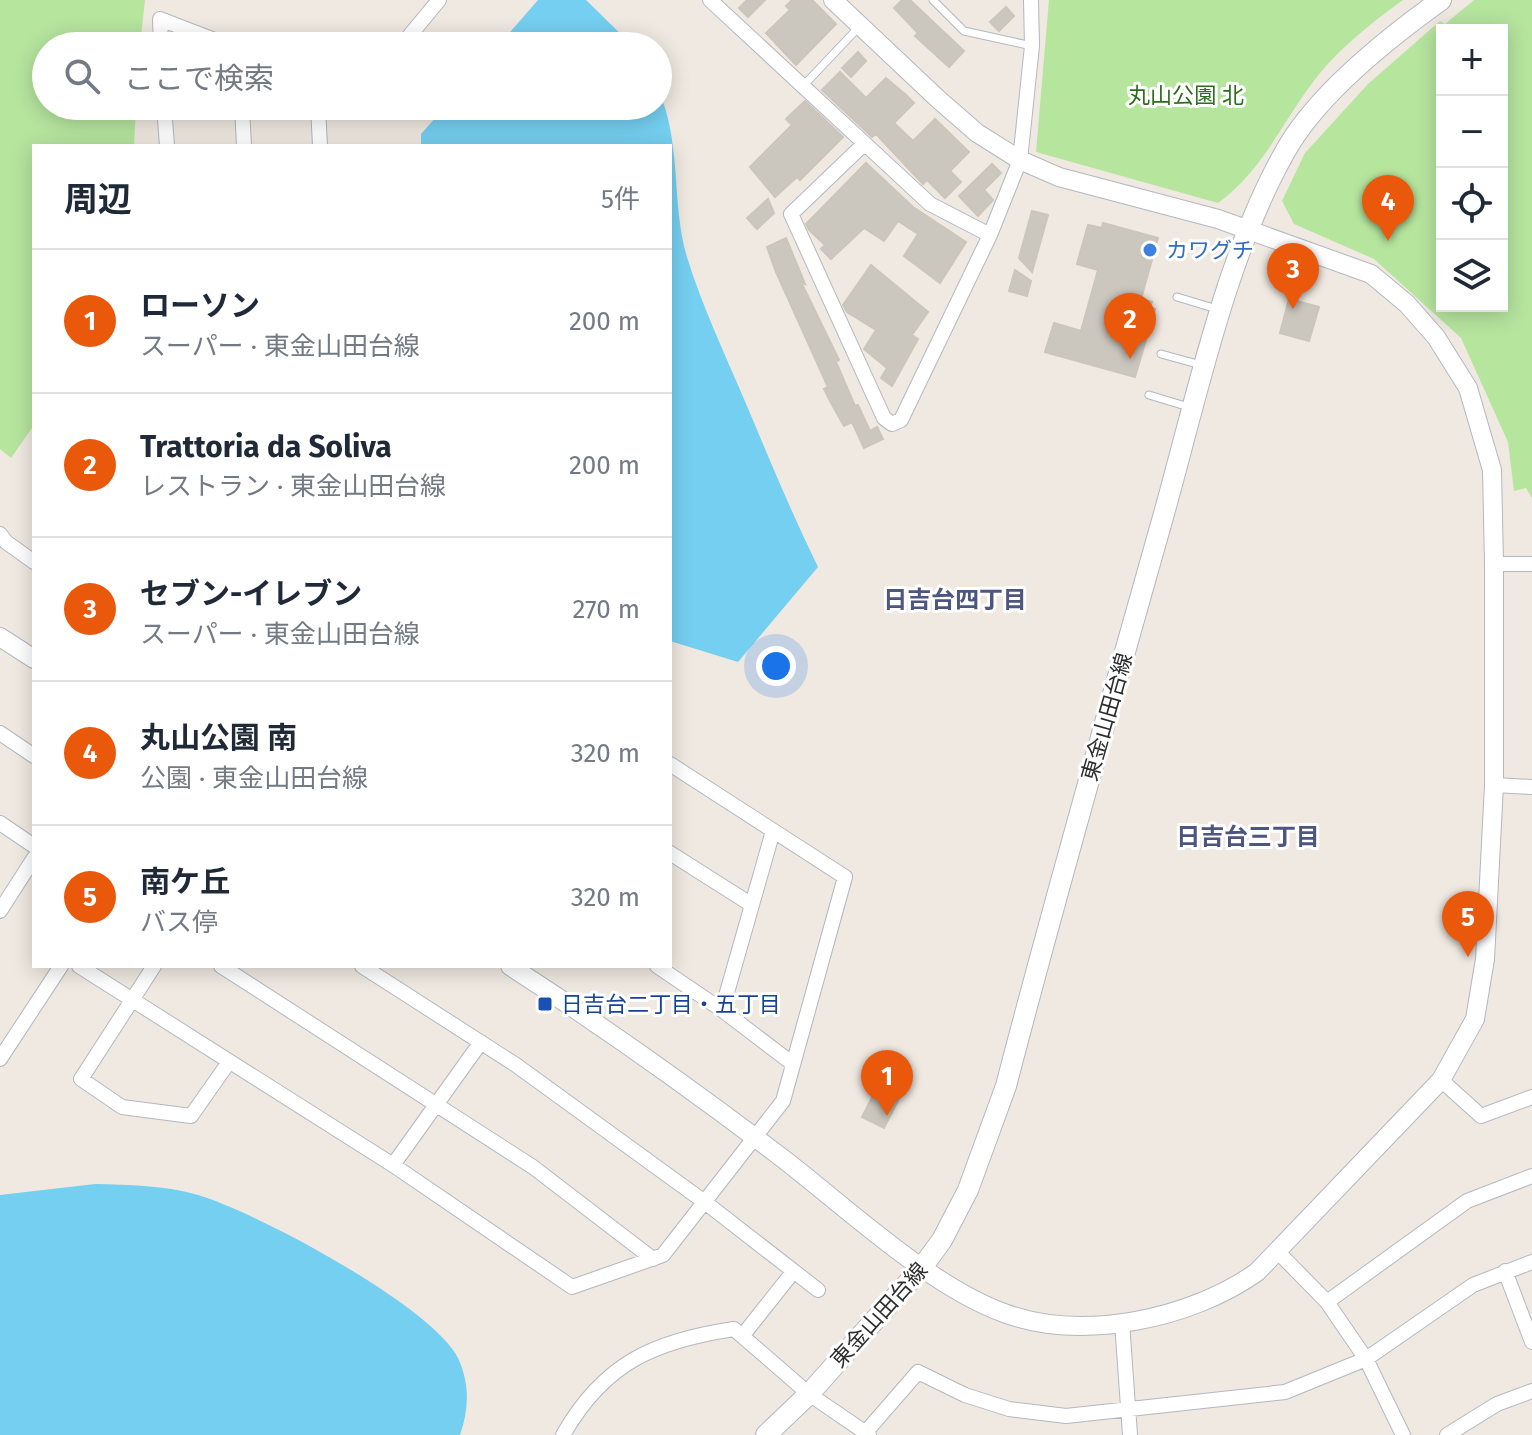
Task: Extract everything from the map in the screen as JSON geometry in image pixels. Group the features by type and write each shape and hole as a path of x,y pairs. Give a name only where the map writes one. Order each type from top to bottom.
{"main road":[{"name":"東金山田台線","path":"766,1435 809,1394 923,1266 942,1240 968,1190 1006,1086 1194,408 1249,229 1287,147 1324,99 1441,0"}],"street":[{"path":"413,32 439,0"},
{"path":"710,0 930,204 990,235"},
{"path":"513,968 756,1138 923,1266 1004,1313 1039,1322 1122,1322 1199,1305 1235,1288 1278,1252 1441,1080 1475,1019 1485,959 1494,785 1494,564 1489,453 1468,388 1436,337 1407,304 1371,274 1249,229 1059,177 1020,160 977,133 833,0"},
{"path":"864,144 791,214 884,418 892,424 901,420 990,235 1020,160 1032,46 1031,0"},
{"path":"160,32 160,19 194,32"},
{"path":"165,120 167,144"},
{"path":"243,120 244,144"},
{"path":"319,120 320,144"},
{"path":"0,534 32,560"},
{"path":"1494,564 1532,564"},
{"path":"0,637 32,658"},
{"path":"0,733 32,755"},
{"path":"82,968 393,1165 572,1287 663,1255 783,1101 845,877 672,765"},
{"path":"1494,785 1532,787"},
{"path":"0,823 32,845"},
{"path":"722,1010 773,831"},
{"path":"672,854 752,905"},
{"path":"0,911 32,861"},
{"path":"0,1059 60,968"},
{"path":"153,968 81,1079 122,1107 191,1116 229,1062"},
{"path":"224,968 533,1167 653,1259"},
{"path":"365,968 481,1042 706,1203 818,1290"},
{"path":"660,968 793,1064"},
{"path":"393,1165 481,1042"},
{"path":"1441,1080 1481,1116 1532,1097"},
{"path":"1327,1302 1467,1201 1532,1176"},
{"path":"1278,1252 1327,1302 1366,1359 1403,1435"},
{"path":"563,1435 579,1407 622,1364 692,1335 734,1329 809,1394 867,1434 918,1372 965,1395 1009,1409 1066,1416 1285,1392 1366,1359 1473,1285 1532,1262"},
{"path":"1505,1271 1532,1342"},
{"path":"743,1335 793,1272"},
{"path":"1122,1322 1130,1435"},
{"path":"1447,1435 1497,1404 1532,1391"}],"lane":[{"path":"933,0 964,31 1032,46"},
{"path":"802,87 859,26"},
{"path":"1177,297 1223,310"},
{"path":"1161,354 1206,367"},
{"path":"1149,395 1194,408"}],"green space":[{"path":"0,0 145,0 142,32 32,32 32,120 135,120 134,144 32,144 32,428 11,458 0,449"},
{"name":"丸山公園 北","path":"1049,0 1403,0 1359,34 1329,63 1249,175 1218,203 1036,152"},
{"path":"1474,0 1532,0 1532,498 1526,488 1514,491 1508,442 1461,338 1374,259 1294,224 1282,201 1305,153 1368,84 1436,24 1436,312 1508,312 1508,24 1445,24"}],"water":[{"path":"538,0 586,0 619,32 510,32"},
{"path":"434,120 668,120 674,151 682,237 693,275 818,567 738,662 672,642 672,144 421,144 421,134"},
{"path":"95,1184 147,1186 198,1195 299,1240 380,1288 442,1337 458,1358 465,1377 467,1396 460,1435 0,1435 0,1195"}],"building":[{"path":"747,0 765,0 748,17 739,8"},
{"path":"792,0 812,0 836,24 796,65 766,33 790,10 786,6"},
{"path":"902,0 910,0 964,51 949,67 915,36 918,33 894,8"},
{"path":"1006,7 1014,16 999,31 990,22"},
{"path":"858,52 866,61 851,77 842,68"},
{"path":"840,72 866,98 886,78 905,94 914,103 894,123 913,141 935,119 969,152 950,171 961,182 945,198 927,180 923,184 876,134 872,137 822,90"},
{"path":"805,101 843,137 800,180 797,177 775,197 750,167 792,125 786,119"},
{"path":"866,163 913,207 966,242 940,283 904,256 918,234 898,221 884,241 864,228 831,259 821,249 825,245 809,230 806,224"},
{"path":"992,164 1001,173 984,190 993,200 978,216 959,196"},
{"path":"768,199 774,213 757,229 747,218"},
{"path":"1032,211 1048,215 1032,272 1019,258"},
{"path":"1103,223 1158,238 1141,299 1152,302 1150,307 1155,309 1135,377 1045,352 1054,323 1081,331 1098,270 1077,264 1088,225 1102,228"},
{"path":"786,238 805,284 801,282 839,360 836,362 855,406 858,405 870,431 877,427 883,439 864,448 852,422 844,426 824,389 828,387 776,272 767,247"},
{"path":"871,265 928,312 912,335 918,339 892,386 881,378 887,368 864,349 876,330 847,312 843,305"},
{"path":"1015,270 1031,281 1027,296 1009,291"},
{"path":"1289,299 1319,307 1309,341 1280,333"},
{"path":"882,1078 904,1089 884,1128 862,1117"}],"place":[{"name":"丸山公園 南","path":"1388,241"},
{"name":"カワグチ","path":"1150,250"},
{"name":"セブン-イレブン","path":"1293,309"},
{"name":"Trattoria da Soliva","path":"1130,359"},
{"name":"南ケ丘","path":"1468,957"},
{"name":"日吉台二丁目・五丁目","path":"545,1004"},
{"name":"ローソン","path":"887,1116"}],"district":[{"name":"日吉台四丁目","path":"955,600"},
{"name":"日吉台三丁目","path":"1248,837"}]}
